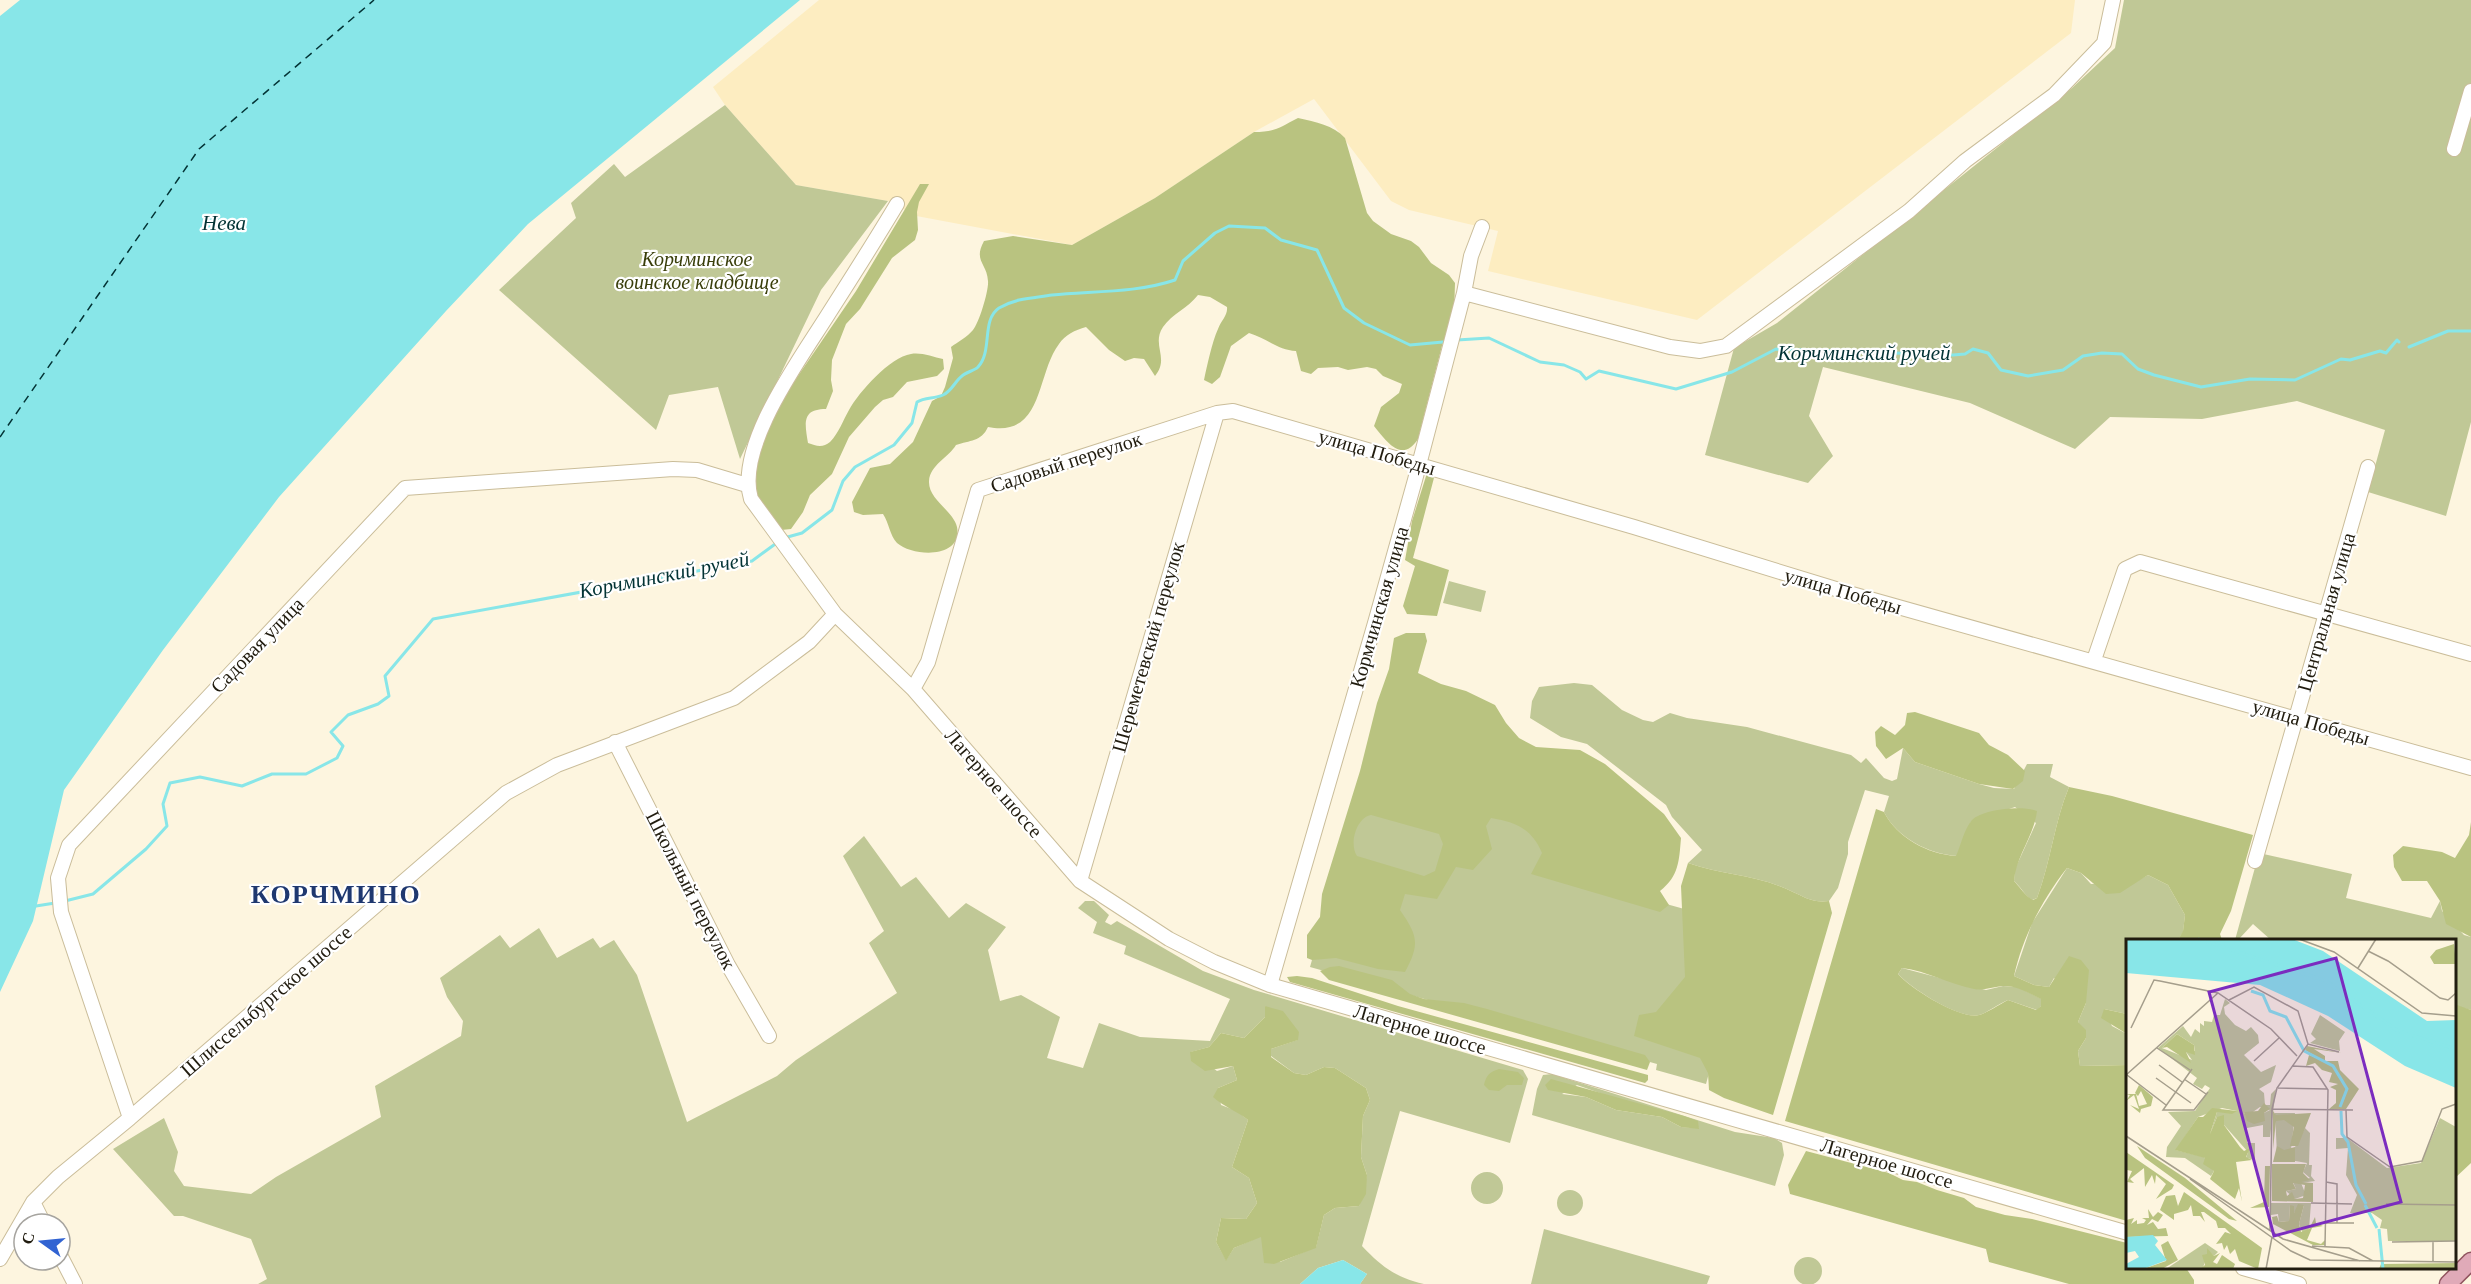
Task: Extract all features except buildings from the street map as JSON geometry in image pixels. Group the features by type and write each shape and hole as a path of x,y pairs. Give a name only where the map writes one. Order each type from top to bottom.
{"main road":[{"path":"2448,1284 2471,1261"}],"street":[{"path":"1464,293 1670,347 1700,351 1726,346 1909,211 1965,160 2054,95 2104,43 2113,0"},
{"path":"2454,149 2471,91"},
{"path":"747,485 752,458 774,401 897,204"},
{"name":"Кормчинская улица","path":"1269,985 1419,464 1464,293 1471,256 1482,227"},
{"name":"улица Победы","path":"1217,413 1233,411 1419,464 1852,594 2094,660 2471,768"},
{"name":"Садовый переулок","path":"913,689 928,662 978,490 1217,413"},
{"name":"Шереметевский переулок","path":"1080,881 1217,413"},
{"name":"Центральная улица","path":"2255,861 2368,467"},
{"name":"Садовая улица","path":"130,1118 61,912 58,878 69,845 405,488 673,469 697,470 747,485"},
{"name":"Лагерное шоссе","path":"747,485 751,499 835,614 913,689 1080,881 1168,939 1214,962 1269,985 2126,1233"},
{"path":"2094,660 2124,569 2140,562 2471,654"},
{"name":"Шлиссельбургское шоссе","path":"0,1259 33,1202 97,1143 130,1118 506,793 557,765 734,698 809,642 835,614"},
{"name":"Школьный переулок","path":"615,742 728,965 769,1036"},
{"path":"33,1202 38,1212"},
{"path":"2246,1269 2299,1284"}],"shaded area":[{"path":"819,0 2075,0 2071,33 1697,320 1488,271 1498,231 1409,210 1391,201 1314,99 1254,132 1155,198 1072,245 911,215 897,204 888,201 796,185 725,105 713,87"}],"green space":[{"path":"2124,0 2471,0 2471,422 2446,516 2368,492 2385,430 2297,401 2202,419 2110,417 2075,449 1970,403 1823,367 1809,416 1833,456 1808,483 1705,455 1734,348 1777,323 2072,88 2115,48"},
{"name":"Корчминское воинское кладбище","path":"725,105 796,185 888,201 821,290 740,459 718,387 669,395 656,430 499,290 576,218 571,203 614,164 625,177"},
{"path":"1298,118 1330,127 1345,138 1367,213 1373,221 1391,234 1411,241 1419,247 1431,263 1449,275 1455,283 1454,315 1449,334 1443,342 1418,439 1412,446 1406,450 1394,448 1374,426 1381,407 1399,393 1402,384 1383,376 1376,369 1367,367 1348,370 1338,367 1318,368 1311,374 1301,371 1296,351 1283,348 1249,333 1231,346 1220,377 1212,384 1204,380 1214,340 1227,307 1210,297 1198,295 1163,327 1159,340 1161,363 1155,376 1144,359 1134,358 1125,361 1109,350 1086,327 1082,328 1067,335 1059,344 1036,401 1019,423 1006,428 988,427 978,438 956,445 933,470 929,481 932,494 951,515 957,527 957,537 945,550 925,553 904,548 895,540 883,514 863,515 854,512 852,502 870,468 890,464 913,442 932,401 941,396 945,387 953,358 951,347 968,335 975,326 988,285 987,275 980,258 984,241 1013,236 1072,245 1155,198 1254,132 1273,130"},
{"path":"920,184 929,184 919,202 918,230 915,240 892,258 860,309 846,324 832,360 833,391 826,409 812,412 806,419 808,443 819,446 830,442 867,385 894,361 911,354 927,355 943,359 944,369 937,376 907,382 893,397 883,400 875,407 849,437 832,474 810,495 803,512 791,529 781,530 756,499 753,478 764,437 776,408 856,291"},
{"path":"1427,473 1435,474 1413,558 1449,570 1437,616 1407,614 1403,606 1415,566 1405,560 1412,521"},
{"path":"1449,581 1486,591 1481,612 1443,603"},
{"path":"1406,633 1425,633 1427,641 1418,673 1495,705 1519,738 1536,747 1580,750 1605,764 1664,814 1681,838 1674,874 1660,891 1669,905 1660,912 1531,874 1542,853 1533,838 1522,828 1491,818 1486,826 1492,849 1473,870 1456,867 1437,899 1405,894 1400,910 1413,934 1415,947 1405,972 1378,969 1336,958 1312,960 1307,958 1307,935 1320,917 1322,894 1389,669 1394,638","holes":["1371,815 1439,834 1443,844 1435,871 1424,876 1357,856 1354,845 1358,826 1361,821"]},
{"path":"1574,683 1592,685 1622,710 1643,720 1653,722 1670,713 1687,718 1747,727 1851,755 1861,763 1866,758 1884,778 1892,781 1897,779 1903,748 1915,762 1994,788 2014,789 2027,764 2053,764 2050,777 2069,787 2037,898 2032,900 2014,881 2015,869 2036,823 2015,807 1971,822 1957,856 1946,855 1925,848 1905,837 1884,812 1889,796 1865,790 1848,842 1848,854 1838,888 1829,901 1810,900 1767,882 1688,863 1702,850 1672,817 1666,805 1587,744 1561,737 1530,718 1532,701 1539,687"},
{"path":"1915,712 1979,733 1989,745 2008,755 2025,771 2023,781 2013,789 1979,784 1915,762 1903,748 1886,759 1876,746 1875,732 1881,726 1895,735 1905,725 1907,713"},
{"path":"1364,774 1558,829 1547,871 1706,915 1713,1058 1706,1084 1656,1070 1657,1064 1310,967"},
{"path":"2069,787 2112,796 2253,835 2231,911 2220,934 2222,939 2179,939 2183,931 2185,915 2168,885 2148,875 2120,893 2106,894 2081,873 2067,868 2034,919 2018,961 2014,976 2034,985 2049,987 2069,956 2081,960 2089,970 2086,1003 2078,1022 2086,1030 2086,1038 2078,1051 2080,1066 2126,1065 2126,1221 1785,1121 1876,809 1884,812 1897,830 1914,843 1935,852 1956,856 1967,828 1977,816 2003,809 2022,808 2037,811 2015,872 2014,881 2033,900 2037,898 2042,884","holes":["1902,968 1974,989 2002,986 2017,988 2041,999 2041,1006 2036,1010 2008,1000 1979,1015 1960,1013 1936,1002 1898,974"]},
{"path":"2471,822 2471,937 2446,924 2440,901 2427,881 2402,881 2394,867 2393,855 2403,846 2442,852 2455,858 2469,835"},
{"path":"864,836 901,887 916,877 949,918 966,903 1006,927 988,950 1000,1001 1021,995 1060,1017 1047,1058 1083,1068 1099,1023 1140,1037 1210,1041 1230,999 1124,954 1126,946 1093,933 1097,922 1078,908 1085,901 1094,901 1109,915 1105,922 1111,925 1117,921 1203,971 1254,990 1523,1070 1528,1079 1510,1143 1400,1111 1362,1246 1390,1270 1424,1284 1360,1284 1367,1274 1343,1260 1318,1268 1300,1284 258,1284 267,1279 251,1239 183,1216 174,1216 113,1149 164,1118 178,1152 174,1171 184,1186 251,1194 276,1177 381,1117 375,1086 461,1036 463,1021 447,997 440,978 500,935 510,948 539,928 557,958 593,938 600,948 614,940 637,975 687,1122 777,1076 796,1060 897,993 869,943 884,931 843,856","holes":["1265,1006 1297,1040 1271,1049 1271,1056 1294,1073 1306,1075 1324,1067 1335,1068 1366,1088 1370,1100 1363,1116 1361,1157 1367,1175 1359,1206 1335,1208 1324,1215 1316,1247 1280,1262 1261,1236 1234,1248 1226,1260 1216,1242 1221,1218 1246,1219 1257,1203 1249,1178 1232,1167 1248,1120 1237,1111 1221,1105 1218,1088 1237,1080 1233,1066 1217,1071 1191,1052 1209,1047 1221,1033 1244,1038 1265,1017"]},
{"path":"2259,853 2352,874 2346,898 2431,918 2440,901 2442,911 2464,935 2471,937 2471,1010 2456,1006 2456,939 2270,939 2253,924 2239,939 2235,939"},
{"path":"1688,863 1767,882 1810,900 1829,901 1832,913 1773,1115 1724,1098 1709,1090 1708,1073 1700,1058 1634,1036 1639,1015 1656,1012 1685,977 1681,886"},
{"path":"2067,868 2081,873 2091,884 2135,882 2148,875 2168,885 2185,915 2183,932 2179,939 2126,939 2126,1014 2104,1009 2112,1026 2126,1033 2126,1065 2080,1066 2078,1051 2086,1038 2078,1022 2086,1003 2054,978 2049,987 2034,985 2014,976 2032,923"},
{"path":"1339,966 1392,980 1410,994 1424,999 1464,1003 1487,1009 1645,1055 1650,1062 1647,1070 1329,980 1320,971"},
{"path":"1902,968 1986,990 2003,986 2018,987 2042,999 2041,1006 2037,1010 2008,1000 1979,1015 1960,1013 1936,1002 1913,987 1898,974"},
{"path":"1287,977 1312,978 1398,1006 1648,1075 1648,1080 1645,1083 1290,982"},
{"path":"2456,1005 2471,1010 2471,1163 2456,1177"},
{"path":"1265,1006 1283,1011 1299,1032 1298,1040 1271,1049 1271,1057 1294,1073 1306,1075 1324,1067 1335,1068 1366,1088 1370,1100 1363,1116 1361,1157 1367,1175 1366,1194 1359,1206 1335,1208 1324,1215 1316,1248 1274,1264 1264,1263 1261,1237 1234,1248 1226,1261 1216,1242 1221,1218 1246,1219 1257,1203 1249,1178 1232,1167 1248,1120 1213,1097 1218,1088 1237,1080 1233,1066 1205,1071 1191,1061 1190,1052 1209,1047 1221,1033 1244,1038 1265,1017"},
{"path":"2104,1009 2126,1014 2126,1033 2101,1018"},
{"path":"1499,1069 1518,1072 1524,1078 1522,1085 1507,1085 1499,1091 1489,1090 1484,1085 1486,1079 1490,1073"},
{"path":"1552,1074 1735,1132 1774,1138 1782,1143 1784,1155 1775,1186 1532,1115 1537,1089 1543,1075","holes":["1577,1085 1699,1128 1681,1127 1662,1117 1616,1110 1586,1097 1562,1094"]},
{"path":"1551,1079 1684,1116 1698,1121 1699,1129 1681,1127 1662,1117 1616,1110 1586,1097 1548,1090 1545,1085"},
{"path":"1806,1151 1889,1173 1903,1180 1917,1182 1964,1198 1976,1207 2126,1243 2126,1269 2187,1269 2194,1284 2069,1284 1989,1262 1986,1249 1790,1194 1788,1185"},
{"path":"1487,1172 1499,1176 1503,1188 1499,1200 1487,1204 1475,1200 1471,1188 1475,1176"},
{"path":"1570,1190 1579,1194 1583,1203 1579,1212 1570,1216 1561,1212 1557,1203 1561,1194"},
{"path":"1544,1229 1710,1276 1707,1284 1531,1284"},
{"path":"1808,1257 1818,1261 1822,1271 1818,1281 1808,1285 1798,1281 1794,1271 1798,1261"}],"water":[{"name":"Нева","path":"20,0 800,0 528,224 446,311 279,497 163,650 64,790 33,921 0,992 0,16"},
{"path":"1343,1260 1367,1274 1360,1284 1300,1284 1318,1268"}],"waterway":[{"name":"Корчминский ручей","path":"784,538 802,533 832,510 843,481 855,467 894,445 912,423 917,402 946,393 962,376 978,367 985,353 990,320 999,308 1012,302 1031,298 1130,289 1175,280 1183,261 1215,233 1229,226 1265,228 1281,240 1317,250 1344,308 1364,323 1410,345 1443,342"},
{"name":"Корчминский ручей","path":"2409,347 2448,331 2471,331"},
{"name":"Корчминский ручей","path":"1457,340 1489,338 1540,362 1564,365 1580,372 1586,379 1599,371 1676,389 1732,372 1776,349 1953,355 1965,354 1973,349 1988,353 2001,370 2028,376 2063,370 2083,356 2102,353 2122,354 2138,369 2201,387 2250,379 2295,380 2341,359 2350,360 2380,351 2386,353 2397,340 2399,342"},
{"name":"Корчминский ручей","path":"65,901 93,894 146,849 167,826 163,804 170,783 200,777 242,786 272,774 306,774 337,758 343,746 331,732 348,715 378,704 389,696 385,676 433,619 752,561 778,542"},
{"name":"Корчминский ручей","path":"36,906 55,903"}],"ferry route":[{"path":"0,437 199,149 374,0"}],"district":[{"name":"КОРЧМИНО","path":"336,894"}]}
